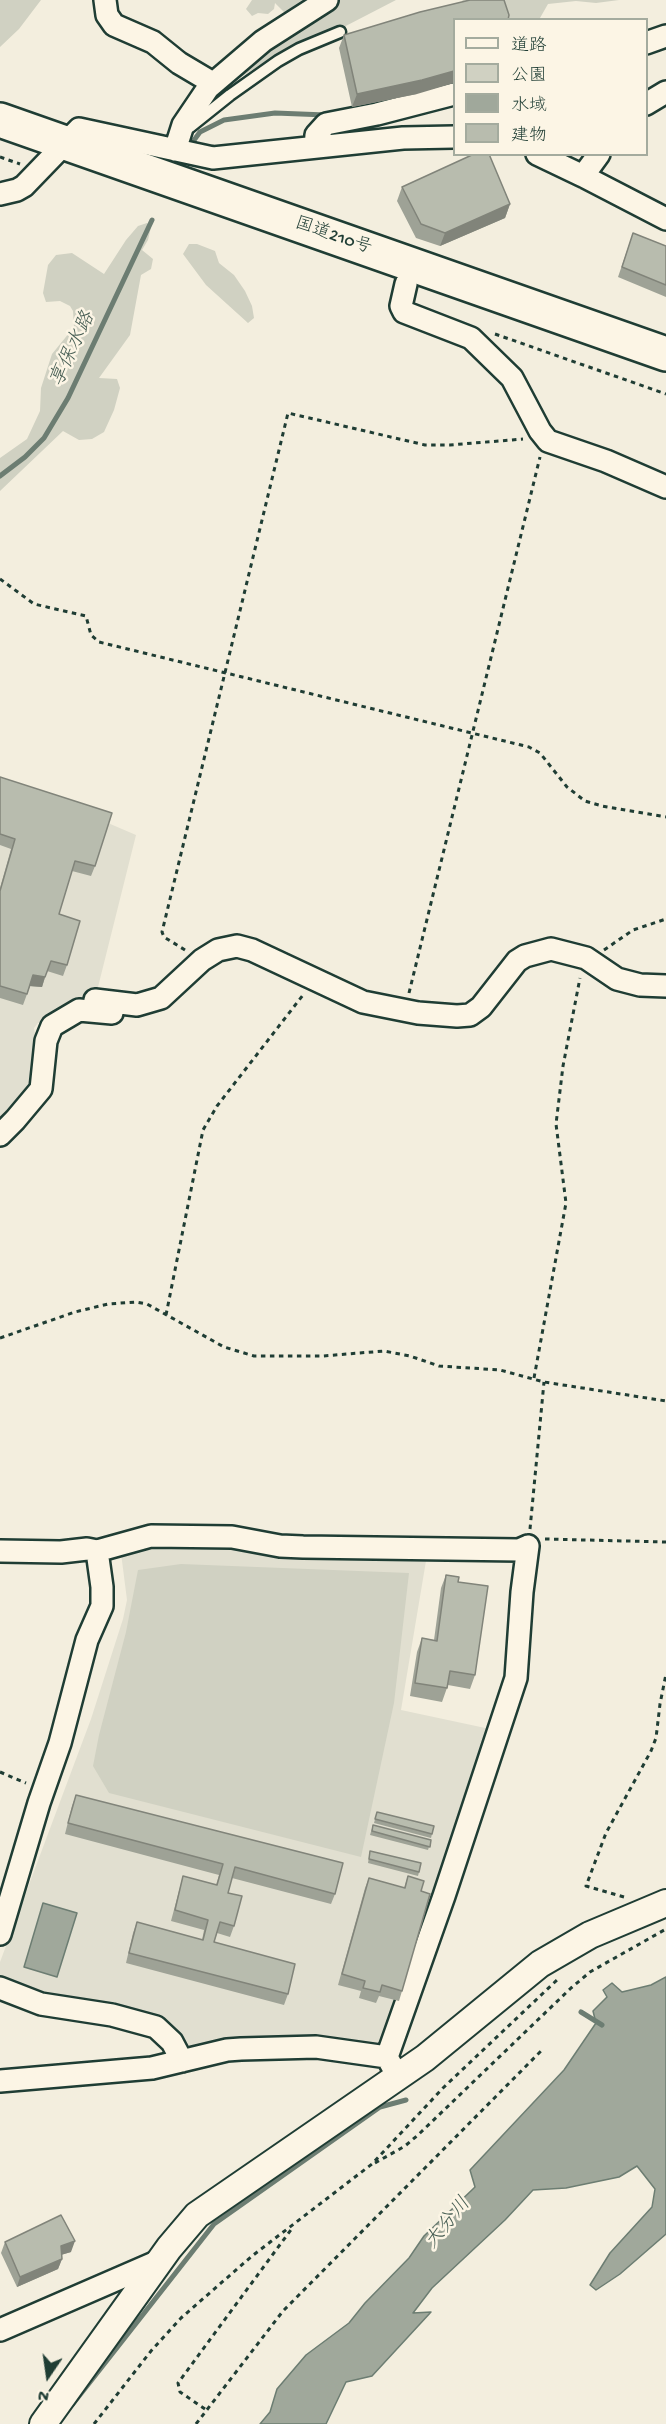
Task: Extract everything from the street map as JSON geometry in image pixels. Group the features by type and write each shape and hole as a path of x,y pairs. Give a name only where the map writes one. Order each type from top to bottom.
{"highway":[{"name":"国道210号","path":"0,120 58,151 406,284 666,375"},
{"name":"国道210号","path":"0,141 58,151 666,354"}],"street":[{"path":"105,0 107,15 114,25 153,42 178,63 206,79 208,88"},
{"path":"177,144 190,113 208,88 264,41 327,0"},
{"path":"648,42 666,36"},
{"path":"648,103 666,92"},
{"path":"315,147 316,135 327,124 453,94"},
{"path":"0,194 24,186 79,129 177,144 213,158 240,157 403,138 453,137"},
{"path":"541,156 666,219"},
{"path":"584,176 598,156"},
{"path":"406,284 401,306 404,312 471,338 512,378 545,437 666,487"},
{"path":"95,1000 137,1005 161,998 202,960 218,950 237,946 252,950 363,1002 404,1010 457,1016 470,1015 481,1007 518,961 545,949 565,951 592,962 617,979 640,985 666,986"},
{"path":"0,1134 41,1089 48,1032 56,1022 79,1010 135,1016 143,1014 161,1003 169,992"},
{"path":"0,1551 61,1552 87,1549 97,1551 152,1536 232,1537 280,1546 303,1547 519,1550 528,1546"},
{"path":"392,2067 444,1896 516,1678 521,1602 528,1546"},
{"path":"0,1934 60,1743 87,1640 102,1606 97,1551"},
{"path":"43,2424 159,2261 187,2225 208,2206 392,2067 432,2053 523,1976 590,1935 666,1903"},
{"path":"0,1988 41,2004 112,2015 156,2026 172,2042 182,2061"},
{"path":"0,2081 141,2069 227,2050 305,2047 392,2067"},
{"path":"0,2330 159,2261"}],"lane":[{"path":"177,144 230,95 278,61 298,49 340,32"}],"path":[{"path":"489,332 666,394"},
{"path":"202,960 164,938 162,932 288,412 424,445 545,437 404,1010"},
{"path":"0,579 34,604 86,616 91,635 99,642 529,747 540,753 567,787 585,801 666,817"},
{"path":"534,1378 566,1203 556,1133 561,1081 579,981 584,971 610,945 633,930 666,919"},
{"path":"166,1315 203,1130 217,1106 315,980"},
{"path":"0,1338 75,1312 108,1304 136,1302 147,1304 224,1347 254,1356 323,1356 384,1351 410,1356 439,1366 486,1368 544,1382 666,1401"},
{"path":"528,1546 544,1382"},
{"path":"528,1546 541,1539 666,1542"},
{"path":"630,1898 586,1886 606,1833 654,1744 666,1674"},
{"path":"0,1772 44,1790"},
{"path":"94,2424 151,2351 181,2318 252,2256 372,2164 405,2146 590,1972 666,1929"},
{"path":"372,2164 443,2088 561,1976"},
{"path":"196,2424 282,2311 543,2049"},
{"path":"205,2410 180,2392 178,2382 295,2223"}],"shaded area":[{"path":"0,788 108,823 136,835 93,1007 38,1023 34,1028 40,1043 37,1082 0,1125"},
{"path":"147,1544 427,1555 401,1710 490,1729 442,1878 381,2044 335,2038 310,2038 185,2052 166,2020 121,2007 53,1997 0,1980 0,1962 91,1719 123,1619 127,1600 121,1553"}],"green space":[{"path":"0,0 41,0 19,29 0,47"},
{"path":"252,0 317,0 290,18 275,3 274,9 268,14 258,13 252,16 246,9"},
{"path":"339,0 396,0 338,30 283,50 221,90 285,33 338,3"},
{"path":"462,0 619,0 548,4 540,18 507,18 501,9 474,14"},
{"path":"147,223 151,227 148,240 142,250 153,259 151,269 141,275 130,335 99,378 117,379 120,388 114,410 104,432 92,439 79,440 63,431 0,491 0,458 27,439 40,411 41,388 52,354 74,327 73,311 70,306 60,301 46,302 43,293 48,265 56,255 72,253 104,274 126,240 138,226"},
{"path":"189,244 197,244 215,251 219,263 234,275 252,306 254,318 248,323 206,285 183,254"},
{"path":"181,1564 409,1573 394,1703 361,1857 109,1793 93,1766 126,1632 138,1570"}],"water":[{"path":"43,1903 77,1913 57,1977 24,1967"},
{"name":"大分川","path":"666,1977 666,2234 620,2274 596,2290 590,2285 610,2253 652,2207 655,2189 637,2166 619,2177 566,2188 533,2190 505,2220 432,2288 413,2313 431,2312 372,2376 346,2382 326,2424 260,2424 270,2412 277,2389 306,2355 349,2323 365,2303 409,2258 424,2236 475,2187 470,2170 564,2070 596,2023 593,2011 607,1997 603,1990 612,1983 622,1992 651,1985"}],"building":[{"path":"470,0 504,0 509,15 508,18 453,18 453,71 357,94 344,35 420,12"},
{"path":"470,156 490,156 510,204 445,233 421,224 402,187"},
{"path":"633,233 666,246 666,285 622,267"},
{"path":"0,777 112,813 95,866 75,861 59,914 80,921 67,965 51,961 45,977 33,975 27,994 0,986 0,891 15,839 0,834"},
{"path":"446,1575 459,1577 458,1582 488,1586 475,1675 450,1671 447,1688 415,1683 422,1638 437,1641"},
{"path":"76,1795 343,1863 335,1894 235,1867 228,1893 242,1896 234,1926 220,1922 214,1942 295,1964 288,1994 129,1953 137,1922 203,1940 208,1920 175,1910 183,1876 217,1885 223,1864 68,1823"},
{"path":"377,1812 434,1826 432,1834 375,1819"},
{"path":"373,1825 431,1840 430,1847 372,1831"},
{"path":"370,1851 421,1863 419,1872 369,1859"},
{"path":"408,1876 424,1881 421,1891 430,1894 402,1991 382,1985 380,1992 363,1988 365,1981 342,1974 369,1878 405,1888"},
{"path":"61,2215 75,2241 61,2246 62,2259 20,2277 5,2242"}],"waterway":[{"name":"享保水路","path":"189,147 200,132 224,120 275,113 326,115"},
{"name":"享保水路","path":"0,476 25,457 44,438 68,398 152,220"},
{"path":"581,2012 602,2025"},
{"path":"72,2405 214,2224 380,2107 406,2100"}]}
